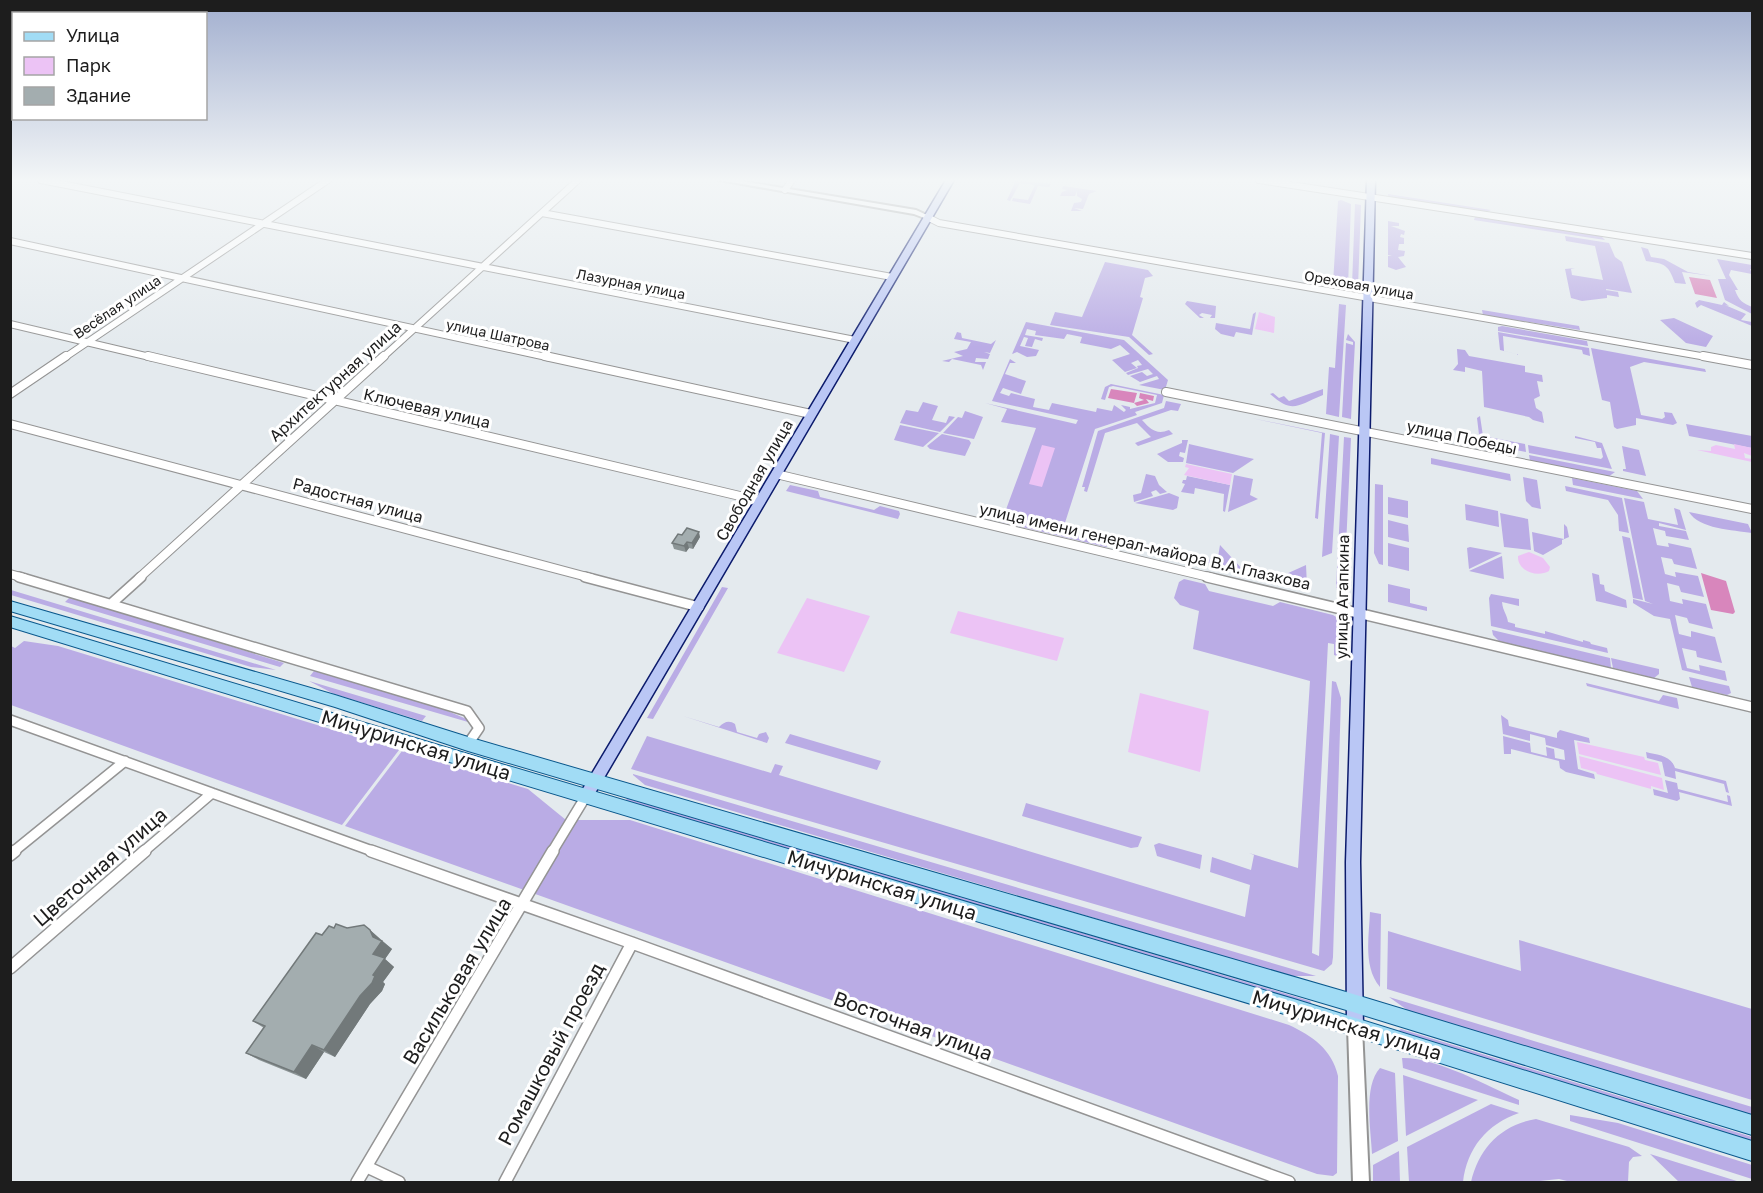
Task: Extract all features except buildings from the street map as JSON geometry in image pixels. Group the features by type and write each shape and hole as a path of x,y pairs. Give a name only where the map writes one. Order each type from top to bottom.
{"main road":[{"name":"Свободная улица","path":"586,796 916,236"},
{"name":"улица Агапкина","path":"1354,1015 1353,862 1369,236"},
{"name":"Мичуринская улица","path":"10,606 335,701 468,744 596,779 1354,1015 1752,1151"},
{"name":"Мичуринская улица","path":"10,621 586,796 1354,1015 1752,1125"}],"street":[{"name":"Весёлая улица","path":"10,394 245,236"},
{"name":"Лазурная улица","path":"322,236 855,340"},
{"name":"Архитектурная улица","path":"111,604 517,236"},
{"path":"666,236 892,277"},
{"name":"Ореховая улица","path":"1010,236 1752,365"},
{"path":"1620,236 1752,256"},
{"path":"10,241 181,279"},
{"name":"улица Шатрова","path":"181,279 811,414"},
{"name":"Ключевая улица","path":"10,324 761,501"},
{"name":"улица Победы","path":"1166,392 1752,509"},
{"name":"Радостная улица","path":"10,424 699,607"},
{"name":"улица имени генерал-майора В.А.Глазкова","path":"776,474 1752,707"},
{"path":"10,574 384,688 467,711 479,728 468,744"},
{"name":"Восточная улица","path":"10,720 523,906 633,943 1289,1182"},
{"path":"10,855 125,761"},
{"name":"Цветочная улица","path":"10,968 212,793"},
{"name":"Васильковая улица","path":"357,1182 523,906 586,796"},
{"name":"Ромашковый проезд","path":"505,1182 633,943"},
{"path":"1354,1015 1360,1182"},
{"path":"367,1167 399,1182"}],"shaded area":[{"path":"1336,236 1350,236 1348,287 1333,284"},
{"path":"1354,236 1360,236 1358,287 1352,286"},
{"path":"1388,236 1404,238 1404,244 1399,244 1398,250 1405,251 1404,256 1398,257 1406,267 1396,270 1388,267 1388,256 1392,256 1388,255"},
{"path":"1565,236 1609,243 1615,257 1622,262 1632,293 1606,289 1618,292 1619,297 1607,295 1607,298 1582,301 1571,298 1565,269 1575,268 1571,269 1572,275 1603,280 1595,246 1566,241"},
{"path":"1577,236 1601,236 1605,240"},
{"path":"1641,247 1648,249 1651,257 1664,259 1688,272 1712,276 1682,272 1686,284 1675,283 1668,268 1646,261"},
{"path":"1717,259 1752,265 1750,269 1752,274 1731,270 1729,275 1738,290 1735,290 1740,299 1752,307 1752,314 1725,300 1718,279 1726,279"},
{"path":"1105,262 1148,270 1153,276 1145,278 1140,297 1143,298 1132,335 1153,354 1149,355 1129,337 1050,325 1055,312 1082,317"},
{"path":"1689,277 1710,280 1717,298 1695,294"},
{"path":"1699,300 1722,305 1724,302 1729,306 1725,305 1746,314 1741,320 1752,322 1752,326 1701,305 1697,308 1695,303"},
{"path":"1187,301 1216,306 1215,318 1202,313 1199,315 1204,318 1200,318 1185,304"},
{"path":"1339,304 1346,305 1339,417 1326,414 1329,367 1335,368"},
{"path":"1482,310 1579,326 1580,330 1483,315"},
{"path":"1256,312 1252,335 1236,332 1234,337 1221,334 1215,329 1216,323 1250,329 1253,314"},
{"path":"1674,318 1713,336 1706,347 1686,343 1660,320"},
{"path":"1026,322 1124,340 1168,380 1165,390 1139,385 1159,379 1157,376 1140,382 1130,376 1142,372 1147,376 1153,374 1148,369 1128,375 1126,373 1138,368 1137,366 1142,365 1138,360 1131,363 1137,368 1125,372 1112,360 1130,354 1120,345 1111,349 1080,343 1082,337 1067,334 1064,339 1035,335 1036,331 1027,329 1025,335 1043,338 1042,341 1035,339 1032,347 1025,346 1028,338 1024,337 1020,346 1039,350 1036,356 1027,357 1017,352 1012,354"},
{"path":"1498,327 1587,341 1588,346 1498,331"},
{"path":"957,332 961,333 962,338 991,344 996,340 990,353 984,352 990,354 988,359 976,358 975,362 986,362 983,370 981,365 952,359 949,362 942,361 963,356 954,352 967,349 971,342 954,339"},
{"path":"1498,332 1589,348 1590,356 1583,354 1582,350 1503,336 1504,351 1500,350"},
{"path":"1348,334 1355,342 1351,419 1342,417 1346,343 1353,345 1353,342 1346,340"},
{"path":"1591,348 1705,369 1706,372 1644,362 1630,367 1641,415 1662,419 1665,417 1664,412 1672,413 1677,423 1673,425 1636,418 1636,425 1617,429 1614,427 1610,402 1602,400"},
{"path":"1457,349 1465,350 1469,356 1525,366 1525,372 1542,375 1543,382 1537,381 1540,396 1534,399 1536,408 1542,412 1544,423 1529,417 1484,407 1482,371 1465,367 1465,372 1453,370 1458,364"},
{"path":"1010,359 1016,363 1010,363 1005,374 1026,381 1021,394 1003,388 1000,393 1009,396 1011,393 1035,399 1033,407 1049,410 1052,403 1096,412 1097,408 1112,411 1114,405 1124,412 1126,410 1121,405 1130,407 1130,409 1155,403 1157,395 1113,386 1109,387 1105,400 1101,399 1105,387 1111,384 1164,395 1162,403 1135,412 1137,415 1095,429 1063,529 1004,515 1036,428 1001,422 1007,409 985,403 1076,424 1078,420 992,401"},
{"path":"1111,389 1137,393 1134,403 1108,398"},
{"path":"1323,389 1323,395 1295,406 1284,404 1270,394 1273,393 1279,398 1284,396 1289,401"},
{"path":"1140,393 1154,396 1153,401 1146,399 1149,403 1137,406 1134,403 1144,400 1139,398"},
{"path":"1166,401 1181,404 1178,411 1171,410 1142,420 1154,431 1169,430 1173,434 1138,446 1135,443 1151,437 1137,423 1105,433 1087,492 1084,491 1085,487 1082,487 1098,431 1164,408"},
{"path":"923,402 938,406 932,420 946,423 949,416 955,417 940,432 900,423 906,410 918,412"},
{"path":"965,411 983,417 974,439 943,433 958,417 962,418"},
{"path":"1480,416 1483,436 1525,444 1526,452 1480,443 1477,418"},
{"path":"1251,418 1325,433 1318,519 1315,518 1322,433"},
{"path":"1686,424 1752,436 1752,448 1689,436"},
{"path":"900,425 939,433 923,447 894,440"},
{"path":"942,434 969,440 971,443 965,456 930,449 927,446"},
{"path":"1330,434 1339,436 1332,553 1322,557"},
{"path":"1575,436 1602,443 1612,469 1529,453 1528,445 1601,459 1603,457 1601,448 1597,448 1595,442 1575,438"},
{"path":"1344,437 1351,438 1344,590 1336,588"},
{"path":"1182,440 1188,440 1185,453 1180,452 1179,456 1184,458 1183,462 1168,462 1157,454 1182,443"},
{"path":"1189,444 1254,459 1233,473 1186,463"},
{"path":"1622,446 1639,450 1646,476 1623,471 1626,469"},
{"path":"1529,455 1615,472 1608,477 1530,461"},
{"path":"1431,458 1510,474 1511,481 1431,464"},
{"path":"1146,474 1155,476 1159,485 1167,492 1160,494 1156,490 1151,492 1153,496 1134,502 1133,495 1141,493"},
{"path":"1234,475 1253,479 1250,495 1258,499 1228,512"},
{"path":"1187,476 1230,485 1225,512 1223,511 1224,494 1195,488 1194,494 1181,492 1185,484 1182,483 1183,480 1186,480"},
{"path":"1523,477 1537,480 1541,509 1532,507 1526,501"},
{"path":"1572,478 1637,491 1643,499 1573,485"},
{"path":"1375,484 1383,485 1383,565 1379,564 1374,553"},
{"path":"790,485 818,491 820,497 874,510 880,506 899,511 900,514 898,519 786,491"},
{"path":"1565,486 1622,498 1629,533 1619,531 1618,515 1608,500 1566,491"},
{"path":"1169,493 1179,497 1177,508 1173,510 1135,503"},
{"path":"1388,497 1408,501 1408,518 1388,514"},
{"path":"1624,498 1644,502 1648,519 1678,525 1674,508 1680,510 1686,530 1659,523 1659,526 1686,531 1689,540 1666,536 1665,531 1653,528 1657,545 1669,547 1668,543 1691,548 1697,569 1674,564 1672,559 1661,557 1665,574 1676,577 1675,572 1698,576 1704,597 1681,592 1679,586 1667,583 1670,601 1683,604 1682,599 1706,604 1713,629 1689,623 1687,618 1675,615 1679,634 1691,637 1691,631 1715,637 1722,663 1697,657 1696,651 1682,648 1687,668 1700,671 1699,665 1725,671 1727,681 1682,670 1670,619 1654,616 1633,603 1633,599 1653,604 1645,601"},
{"path":"1465,504 1498,511 1499,527 1466,520"},
{"path":"1689,512 1748,524 1752,533 1708,525 1694,518"},
{"path":"1500,513 1528,519 1531,550 1504,547"},
{"path":"1002,518 1111,543 1106,547 1001,522"},
{"path":"1388,520 1408,525 1409,542 1388,537"},
{"path":"1564,524 1569,537 1562,540 1562,544 1543,555 1534,551 1532,532 1564,539"},
{"path":"1622,536 1630,538 1643,600 1633,598"},
{"path":"1388,543 1409,548 1409,571 1388,566"},
{"path":"1220,545 1245,572 1208,563 1211,557 1218,557"},
{"path":"1467,548 1502,553 1469,569"},
{"path":"1502,556 1504,579 1469,571"},
{"path":"1306,565 1307,586 1275,579"},
{"path":"1592,573 1599,575 1600,584 1604,585 1605,591 1626,600 1627,608 1596,601"},
{"path":"1701,573 1726,581 1735,612 1733,614 1711,610"},
{"path":"1184,579 1205,584 1209,591 1273,606 1280,602 1333,615 1344,622 1343,645 1337,656 1334,655 1334,644 1328,643 1312,953 1319,956 1332,681 1336,682 1341,698 1333,957 1332,964 1324,971 631,769 647,736 771,773 775,764 783,766 779,775 1245,917 1250,885 1210,872 1212,857 1251,870 1254,855 1249,853 1298,868 1310,681 1193,649 1199,611 1180,605 1174,598 1179,582"},
{"path":"1388,584 1410,589 1410,603 1427,607 1427,611 1388,602"},
{"path":"722,587 728,588 653,719 647,718"},
{"path":"10,590 276,670 251,667 11,595"},
{"path":"1491,594 1519,599 1519,606 1502,602 1508,622 1515,624 1515,627 1545,634 1545,631 1583,642 1583,640 1607,648 1608,653 1491,626 1489,598"},
{"path":"70,597 284,663 280,667 65,602"},
{"path":"1492,630 1610,658 1611,668 1499,641 1493,635"},
{"path":"24,641 58,646 399,750 342,825 11,705 11,646 15,648"},
{"path":"1611,658 1659,669 1659,674 1654,678 1613,668"},
{"path":"314,671 438,707 469,720 468,722 310,676"},
{"path":"1689,677 1729,686 1731,693 1727,695 1692,687"},
{"path":"309,681 426,716 422,721 334,694"},
{"path":"1586,683 1659,701 1663,695 1677,698 1679,709 1587,686"},
{"path":"1501,715 1508,720 1509,726 1557,738 1560,730 1589,738 1590,743 1574,740 1578,769 1594,774 1595,779 1566,772 1560,768 1559,761 1511,749 1511,754 1504,754 1503,736 1530,743 1531,752 1547,756 1546,747 1554,749 1555,758 1565,760 1564,750 1546,745 1545,738 1530,734 1530,741 1503,734"},
{"path":"683,716 719,727 731,722 735,724 737,732 757,738 759,734 766,732 769,738 767,743"},
{"path":"790,734 881,761 877,770 785,743"},
{"path":"402,751 528,789 566,820 630,820 1289,1025 1320,1044 1331,1058 1338,1076 1337,1173 1333,1176 1317,1174 345,826"},
{"path":"1646,752 1667,758 1675,768 1726,781 1729,793 1726,792 1724,784 1675,771 1676,779 1665,776 1662,762 1647,758"},
{"path":"633,775 1316,976 1290,976 645,785"},
{"path":"1665,780 1677,783 1678,789 1728,802 1727,795 1730,796 1732,806 1679,792 1680,799 1677,801 1654,795 1653,789 1668,793"},
{"path":"627,797 1310,1001 1313,1006 626,801"},
{"path":"1026,803 1142,837 1138,847 1131,848 1022,816"},
{"path":"1159,843 1202,855 1200,869 1157,856 1154,845"},
{"path":"1370,912 1381,914 1380,987 1369,961"},
{"path":"1388,931 1521,971 1519,940 1752,1009 1752,1100 1387,989"},
{"path":"1389,997 1752,1107 1752,1116 1413,1014"},
{"path":"1401,1029 1752,1137 1752,1144 1401,1036 1398,1031"},
{"path":"1402,1058 1430,1062 1462,1073 1519,1100 1519,1105 1403,1068"},
{"path":"1380,1068 1395,1073 1398,1141 1372,1154 1371,1086"},
{"path":"1403,1075 1478,1100 1406,1136"},
{"path":"1491,1104 1519,1113 1497,1124 1480,1139 1469,1158 1463,1182 1409,1182 1407,1147"},
{"path":"1570,1115 1618,1123 1752,1165 1752,1179 1570,1121"},
{"path":"1536,1119 1629,1147 1642,1156 1633,1157 1629,1162 1628,1182 1571,1182 1559,1179 1530,1182 1471,1182 1480,1159 1493,1140 1512,1127"},
{"path":"1399,1151 1400,1182 1373,1182 1373,1165"},
{"path":"1650,1154 1740,1182 1679,1182"}],"green space":[{"path":"1259,312 1275,317 1274,333 1255,329"},
{"path":"1734,444 1752,448 1752,456 1744,453 1745,458 1752,459 1752,462 1697,450 1711,451 1711,447 1716,445 1735,449"},
{"path":"1042,445 1055,448 1042,487 1029,484"},
{"path":"1186,464 1232,474 1230,485 1184,475 1189,468 1185,467"},
{"path":"1529,552 1543,558 1550,567 1549,571 1539,574 1524,569 1518,556"},
{"path":"807,598 870,616 844,672 777,653"},
{"path":"958,611 1064,638 1057,661 950,633"},
{"path":"1140,693 1209,711 1200,772 1128,752"},
{"path":"1577,742 1644,757 1645,760 1658,763 1661,775 1579,754"},
{"path":"1579,756 1662,778 1664,790 1651,786 1651,789 1581,768"}]}
